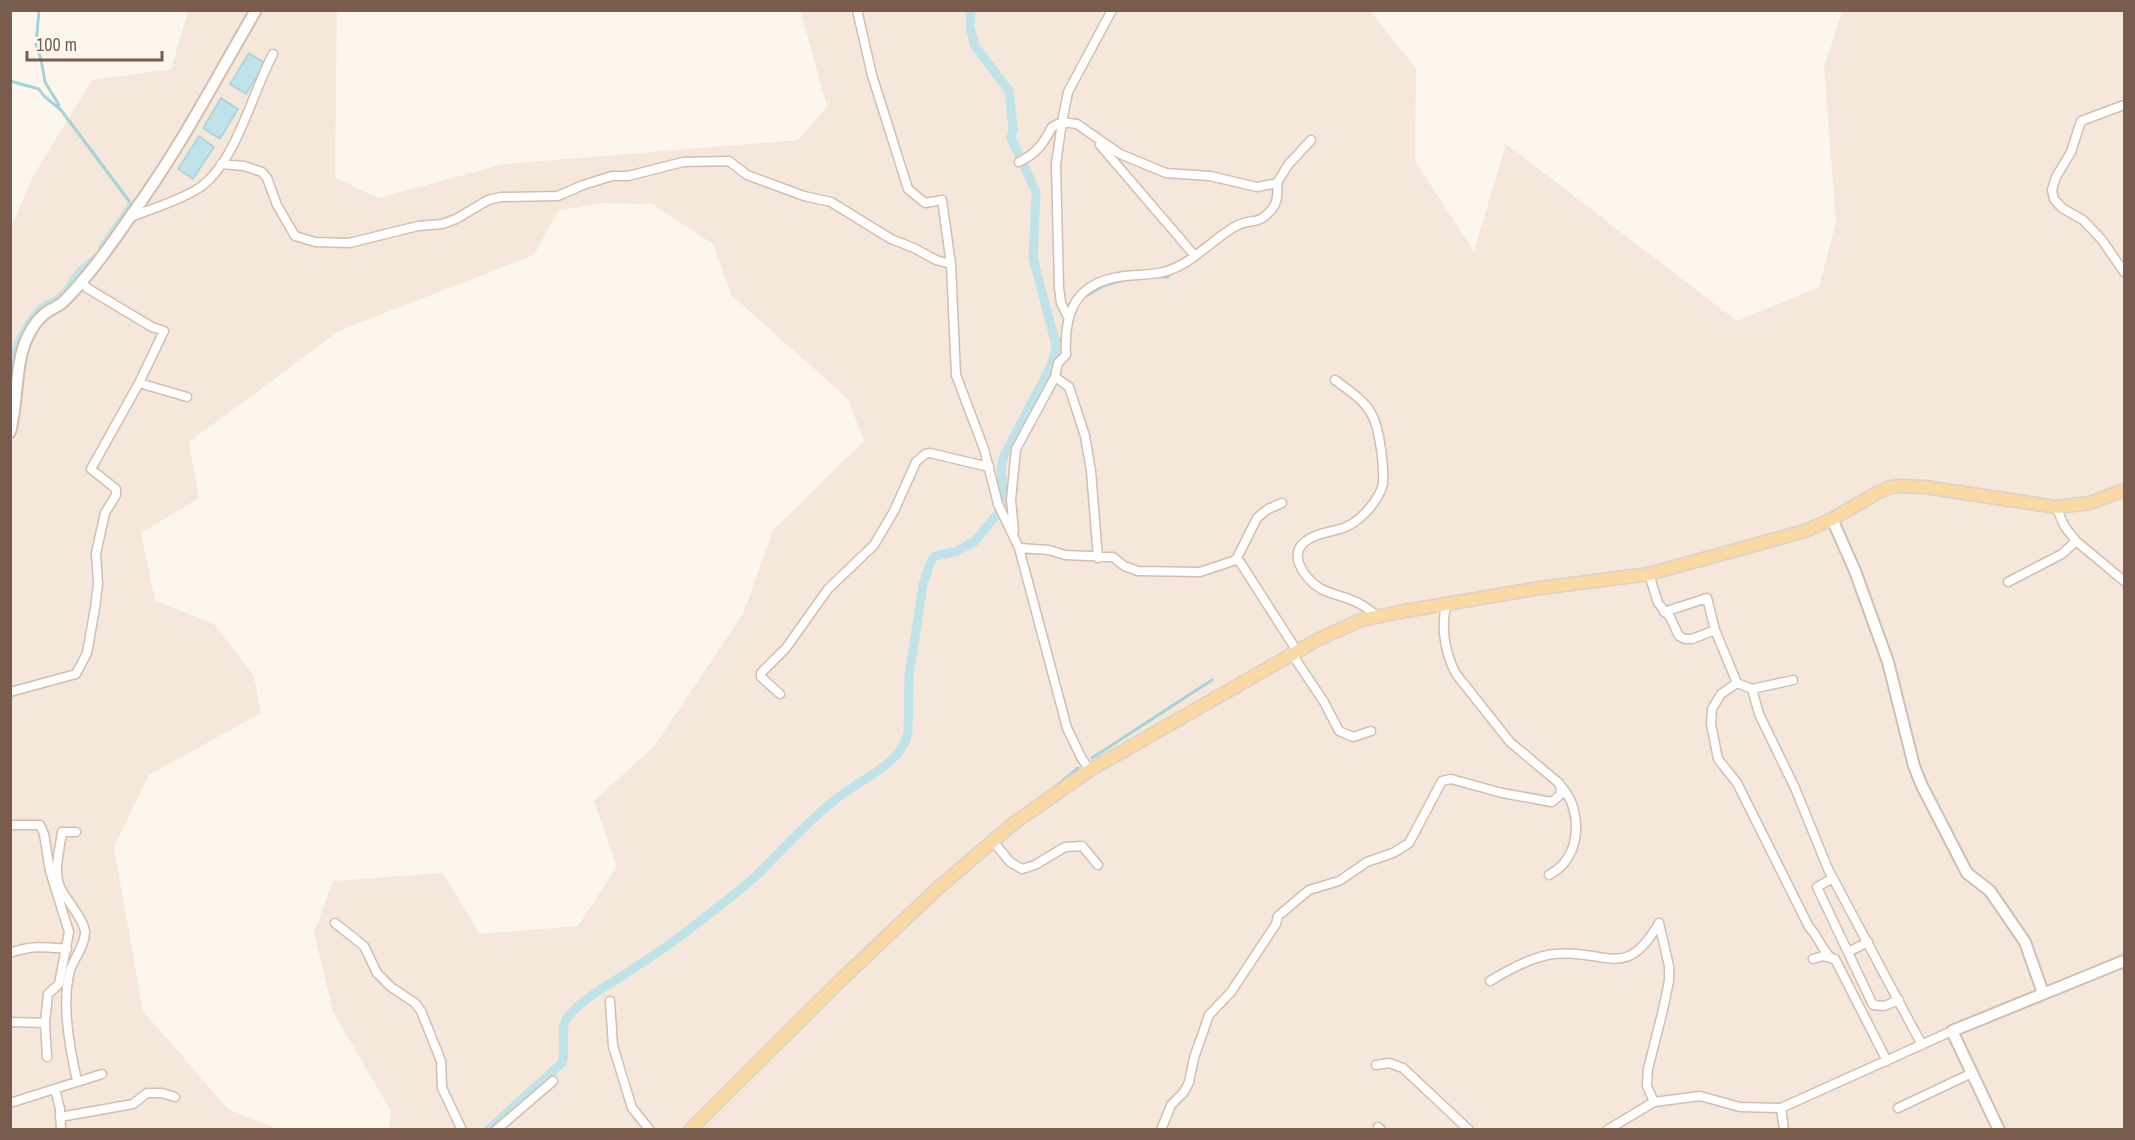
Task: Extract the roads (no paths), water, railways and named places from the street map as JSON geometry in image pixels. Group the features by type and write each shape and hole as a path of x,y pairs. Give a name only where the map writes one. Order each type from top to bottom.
{"main road":[{"path":"690,1130 861,960 937,889 1014,823 1090,770 1294,653 1361,620 1540,588 1649,574 1805,531 1832,519 1877,493 1900,486 1925,487 2056,507 2090,503 2124,490"}],"street":[{"path":"10,432 17,402 21,355 28,335 40,319 48,311 60,305 81,281 130,217 166,165 256,10"},
{"path":"857,10 872,75 908,189 925,203 942,200 951,264 956,375 990,467 998,504 1019,548 1067,728 1090,770"},
{"path":"1068,317 1061,303 1059,288 1056,164 1062,122 1068,92 1113,10"},
{"path":"130,217 190,194 202,186 233,146 273,54"},
{"path":"2124,105 2081,121 2071,152 2056,177 2052,190 2054,199 2062,208 2082,220 2102,240 2124,272"},
{"path":"1023,160 1045,143 1052,127 1062,122 1077,124 1120,154 1166,173 1210,176 1257,187 1277,183"},
{"path":"1092,136 1195,256"},
{"path":"1015,538 1011,500 1016,449 1055,377 1058,363 1066,355 1065,338 1068,317 1073,305 1083,293 1101,282 1113,278 1164,272 1195,256 1239,224 1248,221 1259,222 1275,205 1278,195 1277,183 1288,165 1311,140"},
{"path":"221,164 244,165 262,172 295,236 315,242 349,243 418,226 442,224 456,219 488,200 501,197 558,196 612,176 628,176 683,162 729,161 747,175 804,196 831,202 891,239 936,260 951,264"},
{"path":"10,692 76,674 87,653 98,584 96,553 105,513 116,495 116,489 91,469 139,383 164,331 152,327 87,288 81,281"},
{"path":"1055,377 1069,387 1085,436 1091,471 1098,558"},
{"path":"1335,380 1357,397 1371,413 1377,431 1383,484 1381,492 1357,520 1343,529 1309,538 1301,546 1297,559 1300,569 1321,589 1360,604 1379,617"},
{"path":"139,383 187,397"},
{"path":"780,694 761,677 761,673 786,648 828,589 874,545 894,511 912,469 921,457 936,453 990,467"},
{"path":"1019,548 1049,550 1065,555 1113,557 1124,566 1138,571 1200,572 1236,560 1257,518 1282,503"},
{"path":"2056,507 2065,527 2076,541 2124,581"},
{"path":"1832,519 1858,580 1888,662 1914,766 1922,786 1967,873 1990,891 2025,942 2043,993"},
{"path":"2008,582 2062,554 2076,541"},
{"path":"1236,560 1240,562 1339,731 1353,737 1371,730"},
{"path":"1649,574 1658,603 1670,617 1679,636 1692,639 1715,630"},
{"path":"1664,612 1707,598 1715,630 1737,683 1752,689 1793,680"},
{"path":"1447,603 1444,614 1445,639 1450,661 1456,674 1509,742 1560,784 1572,803 1575,816 1574,843 1562,866 1549,875"},
{"path":"1737,683 1721,694 1712,710 1711,724 1718,759 1737,783 1809,927 1830,957"},
{"path":"1752,689 1759,714 1795,788 1833,878 1922,1045"},
{"path":"1161,1130 1171,1105 1184,1092 1189,1082 1194,1058 1209,1016 1231,992 1276,924 1278,916 1299,897 1309,890 1339,881 1367,862 1393,853 1409,843 1445,779 1552,802 1561,794 1560,784"},
{"path":"10,825 40,825 44,834 50,871 69,932 59,984 48,994 45,1023 46,1057"},
{"path":"76,832 62,832 57,873 60,886 85,931 82,946 70,971 68,993 69,1039 77,1082"},
{"path":"993,841 1010,862 1022,869 1035,865 1065,848 1082,846 1098,865"},
{"path":"1833,878 1817,887 1873,1005 1884,1006 1899,1000"},
{"path":"335,922 363,945 377,973 391,987 415,1003 421,1011 441,1062 442,1088 462,1130"},
{"path":"1490,981 1509,970 1551,954 1626,957 1643,947 1659,923 1670,966 1663,1010 1648,1069 1647,1086 1654,1102"},
{"path":"1848,952 1868,942"},
{"path":"10,953 35,946 67,949"},
{"path":"1814,959 1823,956 1835,959 1887,1061"},
{"path":"1607,1130 1654,1102 1701,1096 1740,1107 1781,1108 1952,1031 2124,962"},
{"path":"610,1001 613,1046 632,1108 650,1130"},
{"path":"10,1022 45,1023"},
{"path":"1952,1031 1999,1130"},
{"path":"1376,1065 1389,1063 1403,1068 1469,1130"},
{"path":"1898,1108 1972,1073"},
{"path":"10,1103 102,1074"},
{"path":"496,1130 553,1081"},
{"path":"55,1089 60,1109 61,1130"},
{"path":"60,1116 133,1104 147,1093 175,1096"},
{"path":"1781,1108 1784,1130"}],"water":[{"path":"249,53 265,63 246,94 230,84"},
{"path":"221,98 238,109 220,139 203,128"},
{"path":"199,136 214,147 193,179 178,169"}],"waterway":[{"path":"39,10 36,46 45,82 59,105"},
{"path":"488,1130 562,1063 565,1023 580,1005 682,935 732,896 760,872 826,807 888,763 904,744 908,733 909,676 923,585 930,563 935,556 955,552 974,542 1004,506 1001,468 1004,455 1050,368 1056,349 1033,258 1036,192 1011,138 1013,128 1009,91 975,46 970,27 971,10"},
{"path":"10,81 39,89 61,110 132,205"},
{"path":"103,247 132,205"},
{"path":"10,368 19,343 33,318 45,306 61,297 81,271 95,259"},
{"path":"1157,277 1168,277"},
{"path":"1086,296 1103,286 1124,280"},
{"path":"1055,341 1063,339"},
{"path":"1092,758 1212,680"},
{"path":"1049,792 1078,768"}]}
